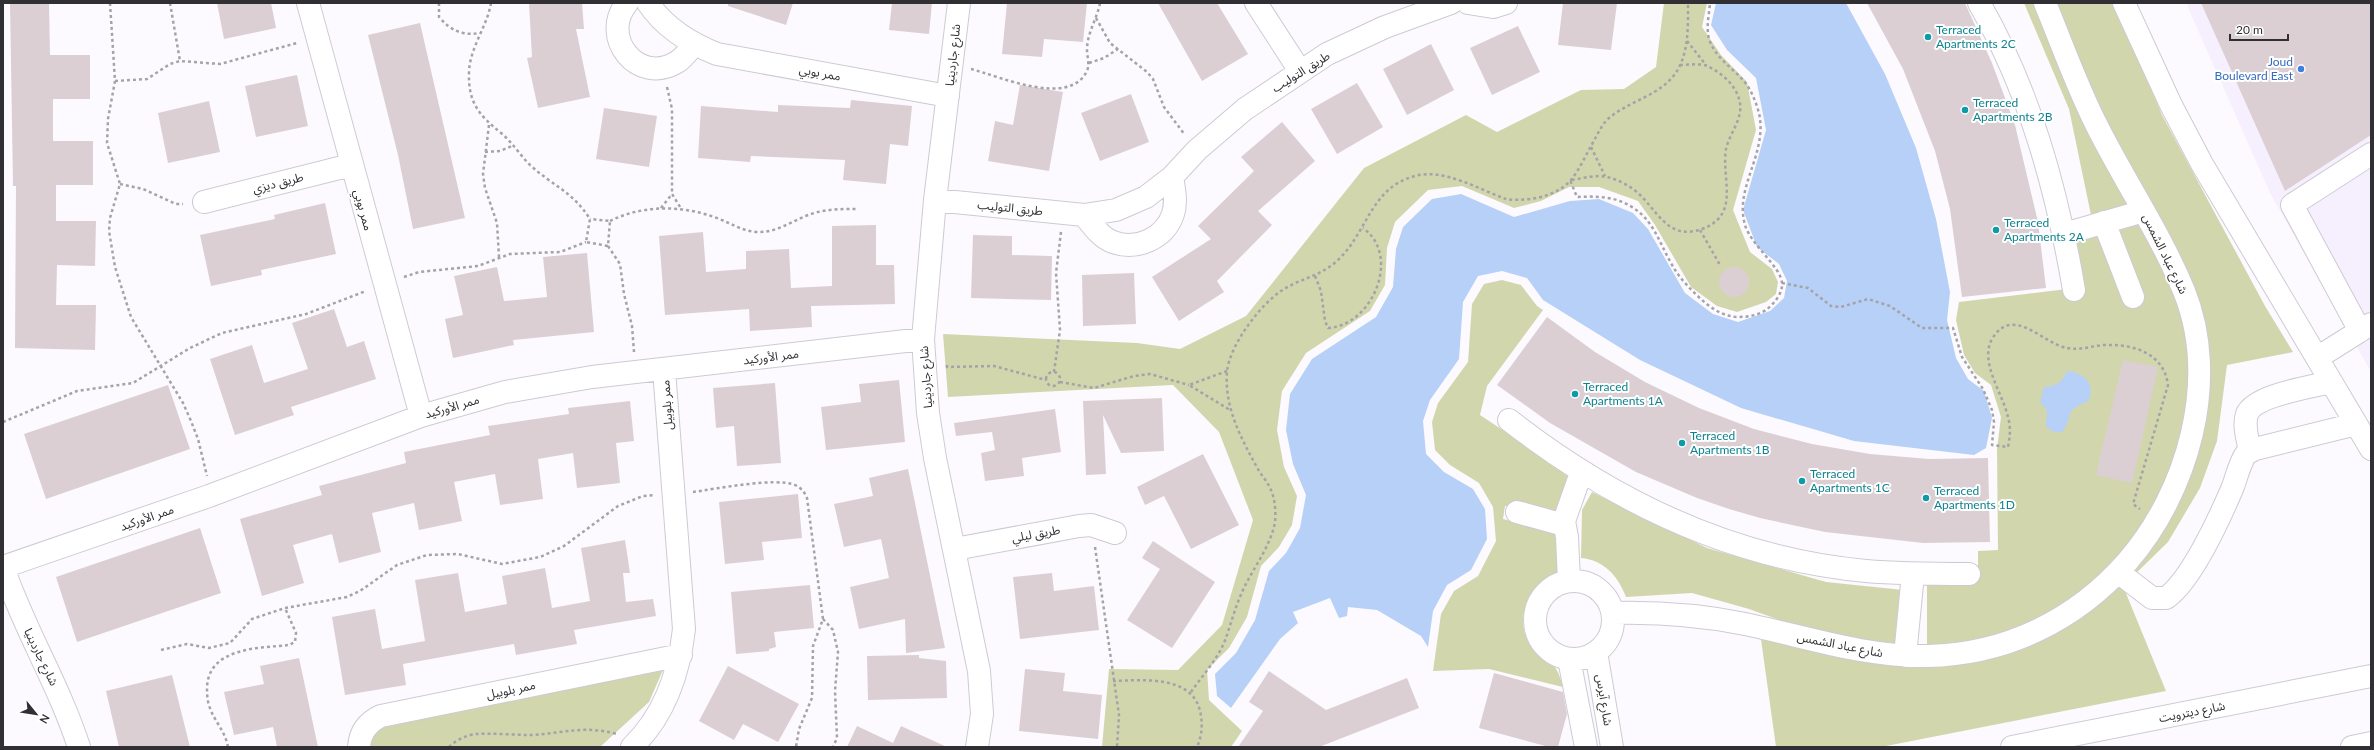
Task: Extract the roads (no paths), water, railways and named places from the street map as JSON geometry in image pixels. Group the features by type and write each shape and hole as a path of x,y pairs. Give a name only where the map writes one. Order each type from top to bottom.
{"street":[{"name":"ممر بوبي","path":"308,3 351,165 421,416"},
{"path":"627,3 619,17 617,28 622,49 629,58 638,64 660,68 678,61 694,44"},
{"name":"ممر بوبي","path":"648,3 662,21 694,44 729,57 948,96"},
{"name":"شارع جاردينيا","path":"958,3 953,64 935,200 923,338 928,405 935,458 955,549 982,692 982,714 977,747"},
{"path":"1256,3 1300,71"},
{"name":"طريق التوليب","path":"935,200 1074,214 1106,212 1132,204 1146,197 1172,177 1197,150 1246,109 1300,71 1362,37 1451,3"},
{"path":"1468,3 1493,7 1506,3"},
{"path":"1979,3 2010,64 2032,119 2050,176 2064,234 2074,290"},
{"name":"شارع عباد الشمس","path":"1612,613 1659,612 1702,617 1745,624 1860,651 1905,656 1956,654 1981,650 2033,634 2082,605 2118,572 2146,538 2179,477 2192,430 2198,380 2194,328 2185,294 2144,211 2097,126 2045,3"},
{"path":"2124,3 2171,105 2202,164 2371,449"},
{"path":"2317,358 2366,328 2292,205 2371,154"},
{"name":"طريق ديزي","path":"204,202 351,165"},
{"path":"1074,214 1112,242 1127,246 1142,244 1156,238 1166,227 1173,214 1175,199 1172,177"},
{"path":"2064,234 2144,211"},
{"path":"2104,222 2133,297"},
{"name":"ممر الأوركيد","path":"3,567 209,496 421,416 477,399 541,385 635,372 664,370 923,338"},
{"name":"ممر بلوبيل","path":"635,744 666,700 675,678 681,655 684,629 664,370"},
{"path":"2250,451 2246,422 2247,414 2258,402 2331,382"},
{"path":"1509,420 1587,476 1635,503 1724,540 1817,564 1865,571 1913,574 1969,574"},
{"path":"2118,572 2152,598 2161,600 2170,596 2207,543 2222,514 2242,460 2250,451 2356,424"},
{"path":"1569,580 1566,531 1587,476"},
{"path":"1517,512 1566,531"},
{"name":"طريق ليلي","path":"955,549 1092,525 1115,533"},
{"name":"شارع جاردينيا","path":"3,567 22,618 60,695 79,747"},
{"path":"1905,656 1913,574"},
{"path":"1569,580 1592,584 1606,597 1612,613 1613,622 1608,639 1596,652 1587,656 1569,659 1557,656 1542,643 1535,626 1535,613 1539,601 1546,591 1557,584 1569,580"},
{"name":"شارع آيرس","path":"1596,652 1612,747"},
{"name":"ممر بلوبيل","path":"359,747 362,733 367,726 381,716 681,655"},
{"path":"1569,659 1586,747"},
{"name":"شارع ديترويت","path":"2012,747 2371,676"},
{"path":"2352,747 2371,743"}],"water":[{"path":"1716,3 1846,3 1885,74 1916,148 1936,219 1950,292 1947,320 1956,358 1968,379 1984,391 1992,418 1986,448 1974,455 1854,441 1741,408 1640,360 1543,300 1527,278 1502,271 1478,276 1463,302 1459,359 1430,400 1423,421 1426,454 1444,472 1473,489 1485,509 1487,539 1471,570 1447,585 1433,611 1428,647 1421,636 1377,610 1348,607 1347,616 1339,618 1330,598 1293,612 1298,623 1280,639 1231,708 1217,696 1215,674 1236,653 1255,620 1269,571 1286,553 1300,528 1306,495 1293,464 1286,430 1290,394 1312,359 1376,317 1393,287 1396,249 1403,227 1432,199 1461,194 1514,217 1570,201 1599,199 1633,213 1648,229 1685,293 1713,314 1738,322 1770,311 1784,298 1787,281 1779,264 1757,247 1743,210 1766,130 1756,78 1727,50 1711,25"},
{"path":"2067,371 2079,374 2087,380 2091,389 2090,395 2088,401 2071,411 2066,426 2062,432 2054,432 2046,427 2047,410 2040,402 2044,387 2052,386 2058,383"}],"place":[{"name":"Terraced Apartments 2C","path":"1928,37"},
{"name":"Joud Boulevard East","path":"2301,69"},
{"name":"Terraced Apartments 2B","path":"1965,110"},
{"name":"Terraced Apartments 2A","path":"1996,230"},
{"name":"Terraced Apartments 1A","path":"1575,394"},
{"name":"Terraced Apartments 1B","path":"1682,443"},
{"name":"Terraced Apartments 1C","path":"1802,481"},
{"name":"Terraced Apartments 1D","path":"1926,498"}]}
